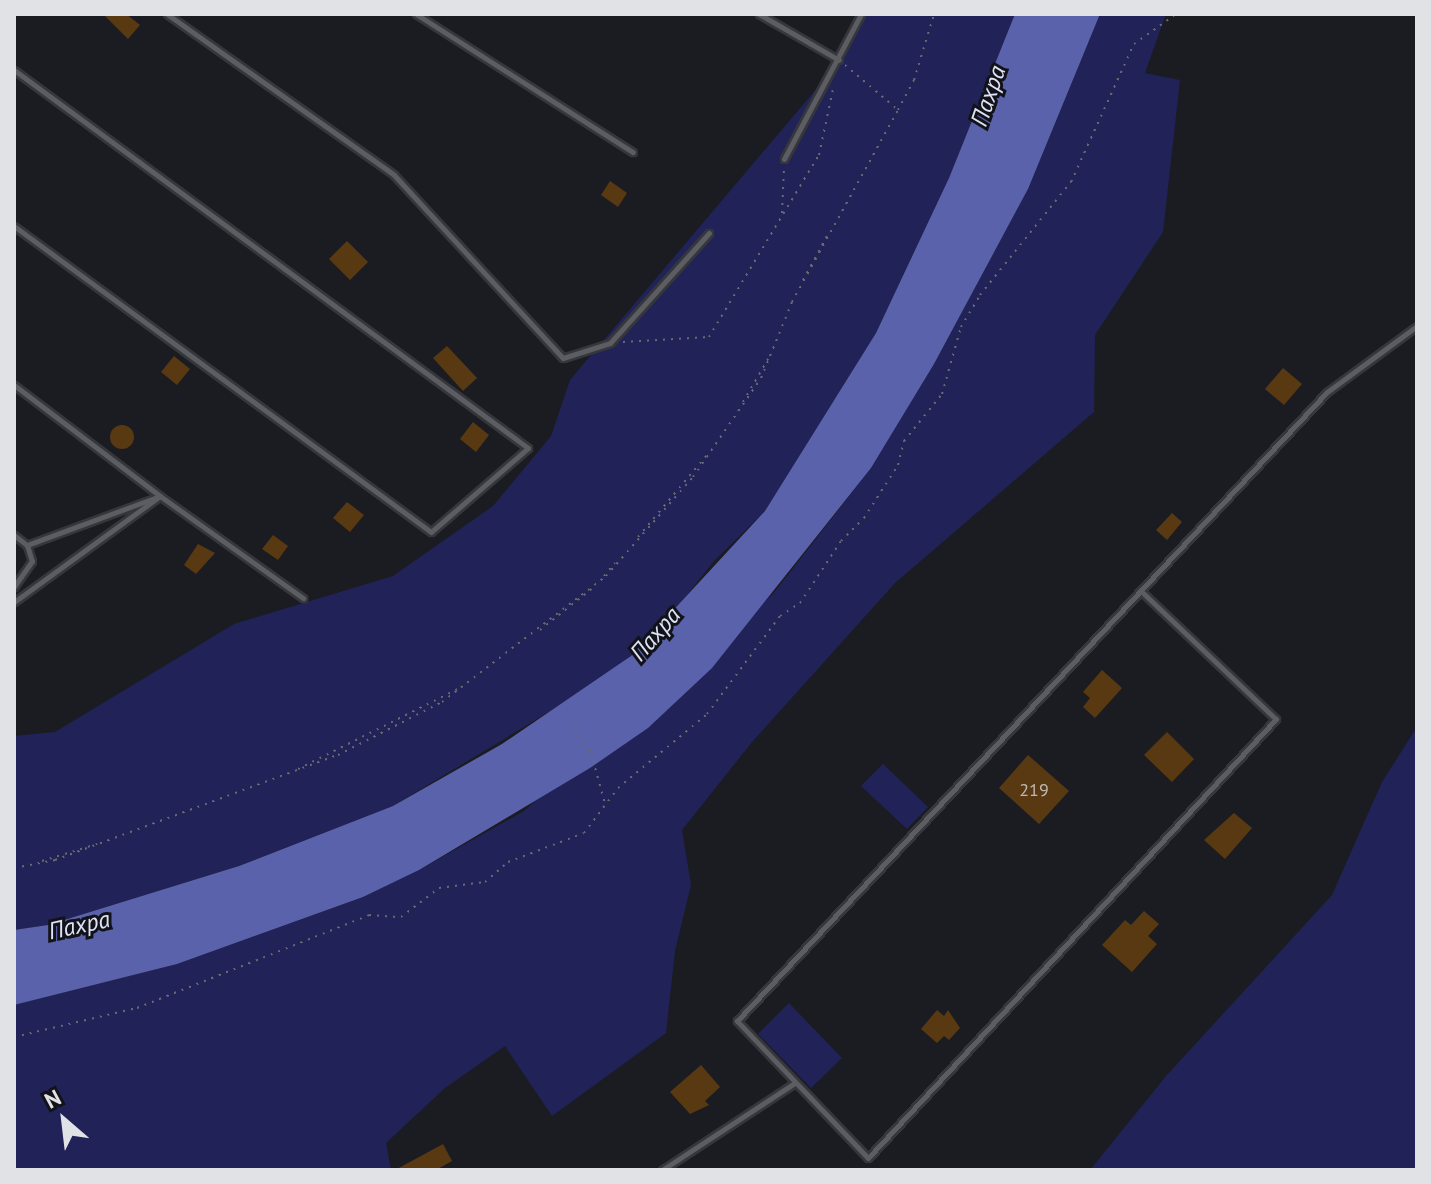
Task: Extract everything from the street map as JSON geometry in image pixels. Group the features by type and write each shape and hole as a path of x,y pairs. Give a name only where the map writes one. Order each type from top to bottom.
{"lane":[{"path":"167,14 394,175 563,358 610,343 709,233"},
{"path":"416,14 633,152"},
{"path":"759,14 839,60"},
{"path":"784,159 861,14"},
{"path":"14,70 528,448 431,532 14,226"},
{"path":"1143,593 1276,719 868,1158 793,1084 737,1021 1143,593 1327,392 1417,326"},
{"path":"14,385 160,496 303,598"},
{"path":"27,545 160,496"},
{"path":"14,602 160,496"},
{"path":"14,535 27,545 32,561 14,587"},
{"path":"662,1170 793,1084"}],"path":[{"path":"898,110 807,271 802,284 796,296 775,346 768,359 739,409 732,422 725,434 715,445 706,457 677,490 630,547 604,575 596,585 587,594 471,682 457,690 316,761 287,774 273,780 258,786 162,824 147,828 132,833 117,837 59,856 44,860 29,865 14,868 55,860 124,836 138,831 151,826 192,812 236,794 251,789 338,755 442,702 463,687 474,679 485,671 495,664 508,654 532,634 581,595 594,586 606,576 693,477 710,453 719,440 727,428 736,415 761,378 772,353 777,340 782,328 792,302 799,290 806,278 839,216 854,191 861,177 898,110 914,80 934,14"},
{"path":"14,1037 137,1008 369,915 401,917 439,888 485,882 508,862 584,833 605,805 654,755 707,714 780,616 800,603 841,541 864,518 898,465 904,441 942,394 961,327 1003,261 1071,182 1134,44 1153,27 1176,14"},
{"path":"839,60 898,110"},
{"path":"610,343 709,337 819,155 833,87"},
{"path":"782,215 784,159"},
{"path":"575,730 591,753 605,805"}],"shaded area":[{"path":"857,14 1015,14 949,178 876,333 765,511 714,561 668,619 631,656 572,698 393,806 239,866 48,925 14,930 14,736 55,732 234,624 393,576 493,506 551,436 570,380 829,74"},
{"path":"1100,14 1166,14 1145,73 1180,80 1163,232 1095,335 1094,412 895,583 752,742 682,830 691,885 675,951 666,1033 552,1116 505,1046 445,1088 386,1143 391,1170 14,1170 14,1005 177,964 363,897 419,870 524,811 773,594 871,468 934,364 1028,189"},
{"path":"1417,727 1417,1170 1090,1170 1167,1075 1332,895 1382,782"},
{"path":"883,764 928,807 907,829 861,786"},
{"path":"789,1003 842,1058 811,1088 758,1034"}],"water":[{"name":"Пахра","path":"1015,14 1100,14 1028,189 934,364 871,468 712,668 648,728 590,768 419,870 363,897 177,964 14,1005 14,930 48,925 239,866 393,806 502,744 631,656 765,511 876,333 949,178"}],"building":[{"path":"103,14 126,14 140,25 128,39"},
{"path":"610,181 627,193 618,207 601,195"},
{"path":"347,241 368,262 350,280 329,259"},
{"path":"447,346 477,378 463,391 433,358"},
{"path":"174,356 190,369 177,385 161,372"},
{"path":"1283,368 1302,384 1284,405 1265,389"},
{"path":"473,422 489,435 476,452 460,439"},
{"path":"122,425 130,429 134,437 130,445 122,449 114,445 110,437 114,429"},
{"path":"347,502 364,515 350,532 333,518"},
{"path":"1172,513 1182,522 1167,540 1156,530"},
{"path":"273,535 288,546 278,560 262,549"},
{"path":"198,544 215,553 196,574 184,565"},
{"path":"1102,670 1122,688 1095,718 1083,707 1090,698 1083,692"},
{"path":"1167,732 1194,759 1172,782 1144,755"},
{"path":"1028,755 1069,791 1039,824 999,788"},
{"path":"1234,813 1252,828 1225,859 1204,840"},
{"path":"1144,911 1159,924 1148,936 1157,944 1132,972 1102,945 1125,920 1131,925"},
{"path":"937,1010 944,1016 948,1010 960,1028 949,1040 944,1036 937,1043 921,1029"},
{"path":"701,1065 720,1087 705,1101 709,1105 690,1114 670,1092"},
{"path":"443,1144 452,1161 436,1170 395,1170"}]}
